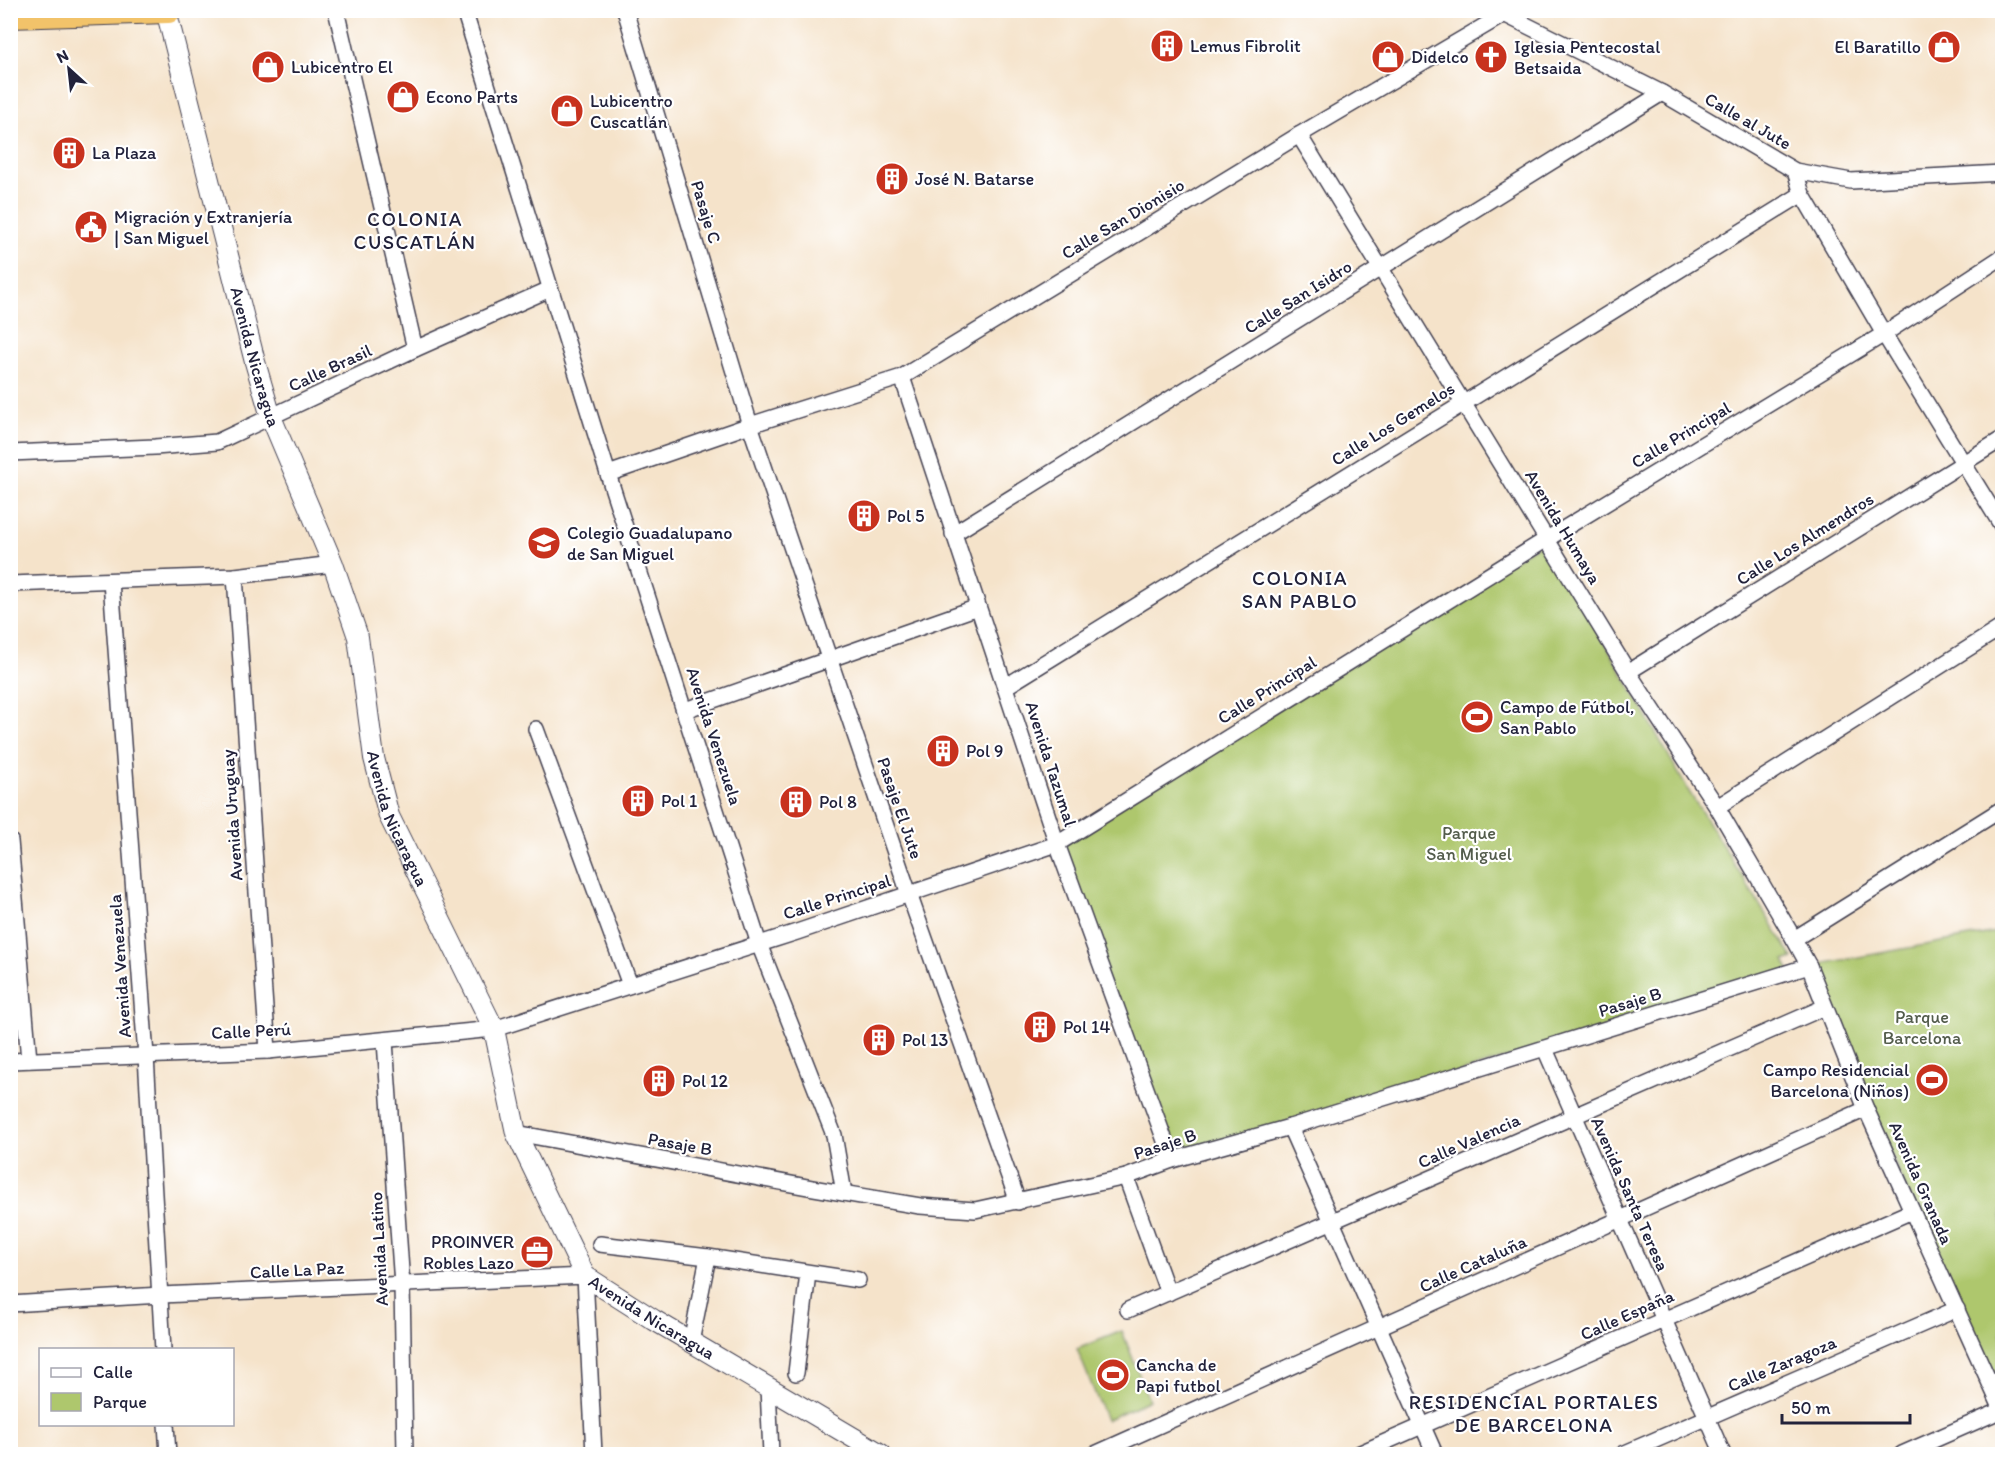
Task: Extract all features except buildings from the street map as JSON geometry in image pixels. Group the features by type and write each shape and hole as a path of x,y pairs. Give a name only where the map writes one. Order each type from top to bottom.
{"highway":[{"path":"10,15 167,11"}],"street":[{"path":"336,10 415,349"},
{"path":"464,10 550,289"},
{"name":"Pasaje C","path":"625,10 750,424"},
{"name":"Avenida Nicaragua","path":"167,11 255,362 271,417 333,564 358,637 374,758 389,816 494,1029 516,1133 585,1276 881,1455"},
{"name":"Calle San Dionisio","path":"608,474 750,424 902,377 1500,13"},
{"name":"Calle al Jute","path":"1500,13 1662,93 1795,171 1851,182 2002,173"},
{"name":"Calle San Isidro","path":"953,534 1662,93"},
{"name":"Avenida Humaya","path":"1299,135 1628,672 1717,807 1794,939"},
{"path":"1795,171 1802,194 1884,334 2002,526"},
{"name":"Calle Los Gemelos","path":"1005,687 1802,194"},
{"name":"Calle Principal","path":"494,1029 759,944 1057,844 1547,538 1884,334 2002,257"},
{"name":"Calle Brasil","path":"10,453 217,442 415,349 550,289"},
{"name":"Avenida Venezuela","path":"550,289 759,944 834,1135 844,1193"},
{"name":"Avenida Tazumal","path":"902,377 1057,844 1172,1160"},
{"name":"Pasaje El Jute","path":"750,424 909,894 1018,1202"},
{"name":"Calle Los Almendros","path":"1628,672 2002,439"},
{"path":"10,584 235,576 333,564"},
{"name":"Avenida Uruguay","path":"235,576 268,1051"},
{"name":"Avenida Venezuela","path":"111,581 146,1056 163,1348"},
{"path":"685,710 978,606"},
{"path":"1717,807 2002,627"},
{"path":"537,729 630,985"},
{"path":"1794,939 2002,809"},
{"path":"10,841 29,1060"},
{"name":"Avenida Granada","path":"1794,939 1809,966 1866,1109 2002,1410"},
{"name":"Pasaje B","path":"516,1133 920,1206 975,1210 1126,1177 1172,1160 1545,1049 1809,966"},
{"name":"Calle Valencia","path":"1128,1310 1825,1007"},
{"name":"Calle Perú","path":"10,1061 268,1051 494,1029"},
{"name":"Avenida Latino","path":"385,1041 402,1284 405,1455"},
{"name":"Avenida Santa Teresa","path":"1545,1049 1723,1455"},
{"name":"Calle Cataluña","path":"1095,1455 1866,1109"},
{"path":"1290,1126 1435,1455"},
{"path":"1126,1177 1168,1293"},
{"name":"Calle España","path":"1358,1455 1912,1211"},
{"path":"600,1244 708,1257 858,1280"},
{"path":"691,1342 708,1257"},
{"path":"796,1373 808,1273"},
{"path":"585,1276 594,1455"},
{"name":"Calle La Paz","path":"10,1304 585,1276"},
{"name":"Calle Zaragoza","path":"1623,1455 1957,1309"},
{"path":"768,1388 771,1455"},
{"path":"1902,1455 2002,1410"},
{"path":"166,1426 168,1455"}],"green space":[{"name":"Parque San Miguel","path":"1547,539 1688,790 1793,958 1784,961 1790,972 1172,1160 1057,844"},
{"name":"Parque Barcelona","path":"2002,931 2002,1410 1809,966"},
{"name":"Cancha de Papi futbol","path":"1122,1331 1149,1400 1106,1420 1077,1349"}],"place":[{"name":"Lemus Fibrolit","path":"1167,46"},
{"name":"El Baratillo","path":"1944,47"},
{"name":"Didelco","path":"1388,57"},
{"name":"Iglesia Pentecostal Betsaida","path":"1491,57"},
{"name":"Lubicentro El","path":"268,67"},
{"name":"Econo Parts","path":"403,97"},
{"name":"Lubicentro Cuscatlán","path":"567,111"},
{"name":"La Plaza","path":"69,153"},
{"name":"José N. Batarse","path":"892,179"},
{"name":"Migración y Extranjería | San Miguel","path":"91,227"},
{"name":"Pol 5","path":"864,516"},
{"name":"Colegio Guadalupano de San Miguel","path":"544,543"},
{"name":"Campo de Fútbol, San Pablo","path":"1477,717"},
{"name":"Pol 9","path":"943,751"},
{"name":"Pol 1","path":"638,801"},
{"name":"Pol 8","path":"796,802"},
{"name":"Pol 14","path":"1040,1027"},
{"name":"Pol 13","path":"879,1040"},
{"name":"Campo Residencial Barcelona (Niños)","path":"1932,1080"},
{"name":"Pol 12","path":"659,1081"},
{"name":"PROINVER Robles Lazo","path":"537,1252"},
{"name":"Cancha de Papi futbol","path":"1113,1375"}],"district":[{"name":"COLONIA CUSCATLÁN","path":"415,230"},
{"name":"COLONIA SAN PABLO","path":"1300,590"},
{"name":"RESIDENCIAL PORTALES DE BARCELONA","path":"1534,1414"}]}
